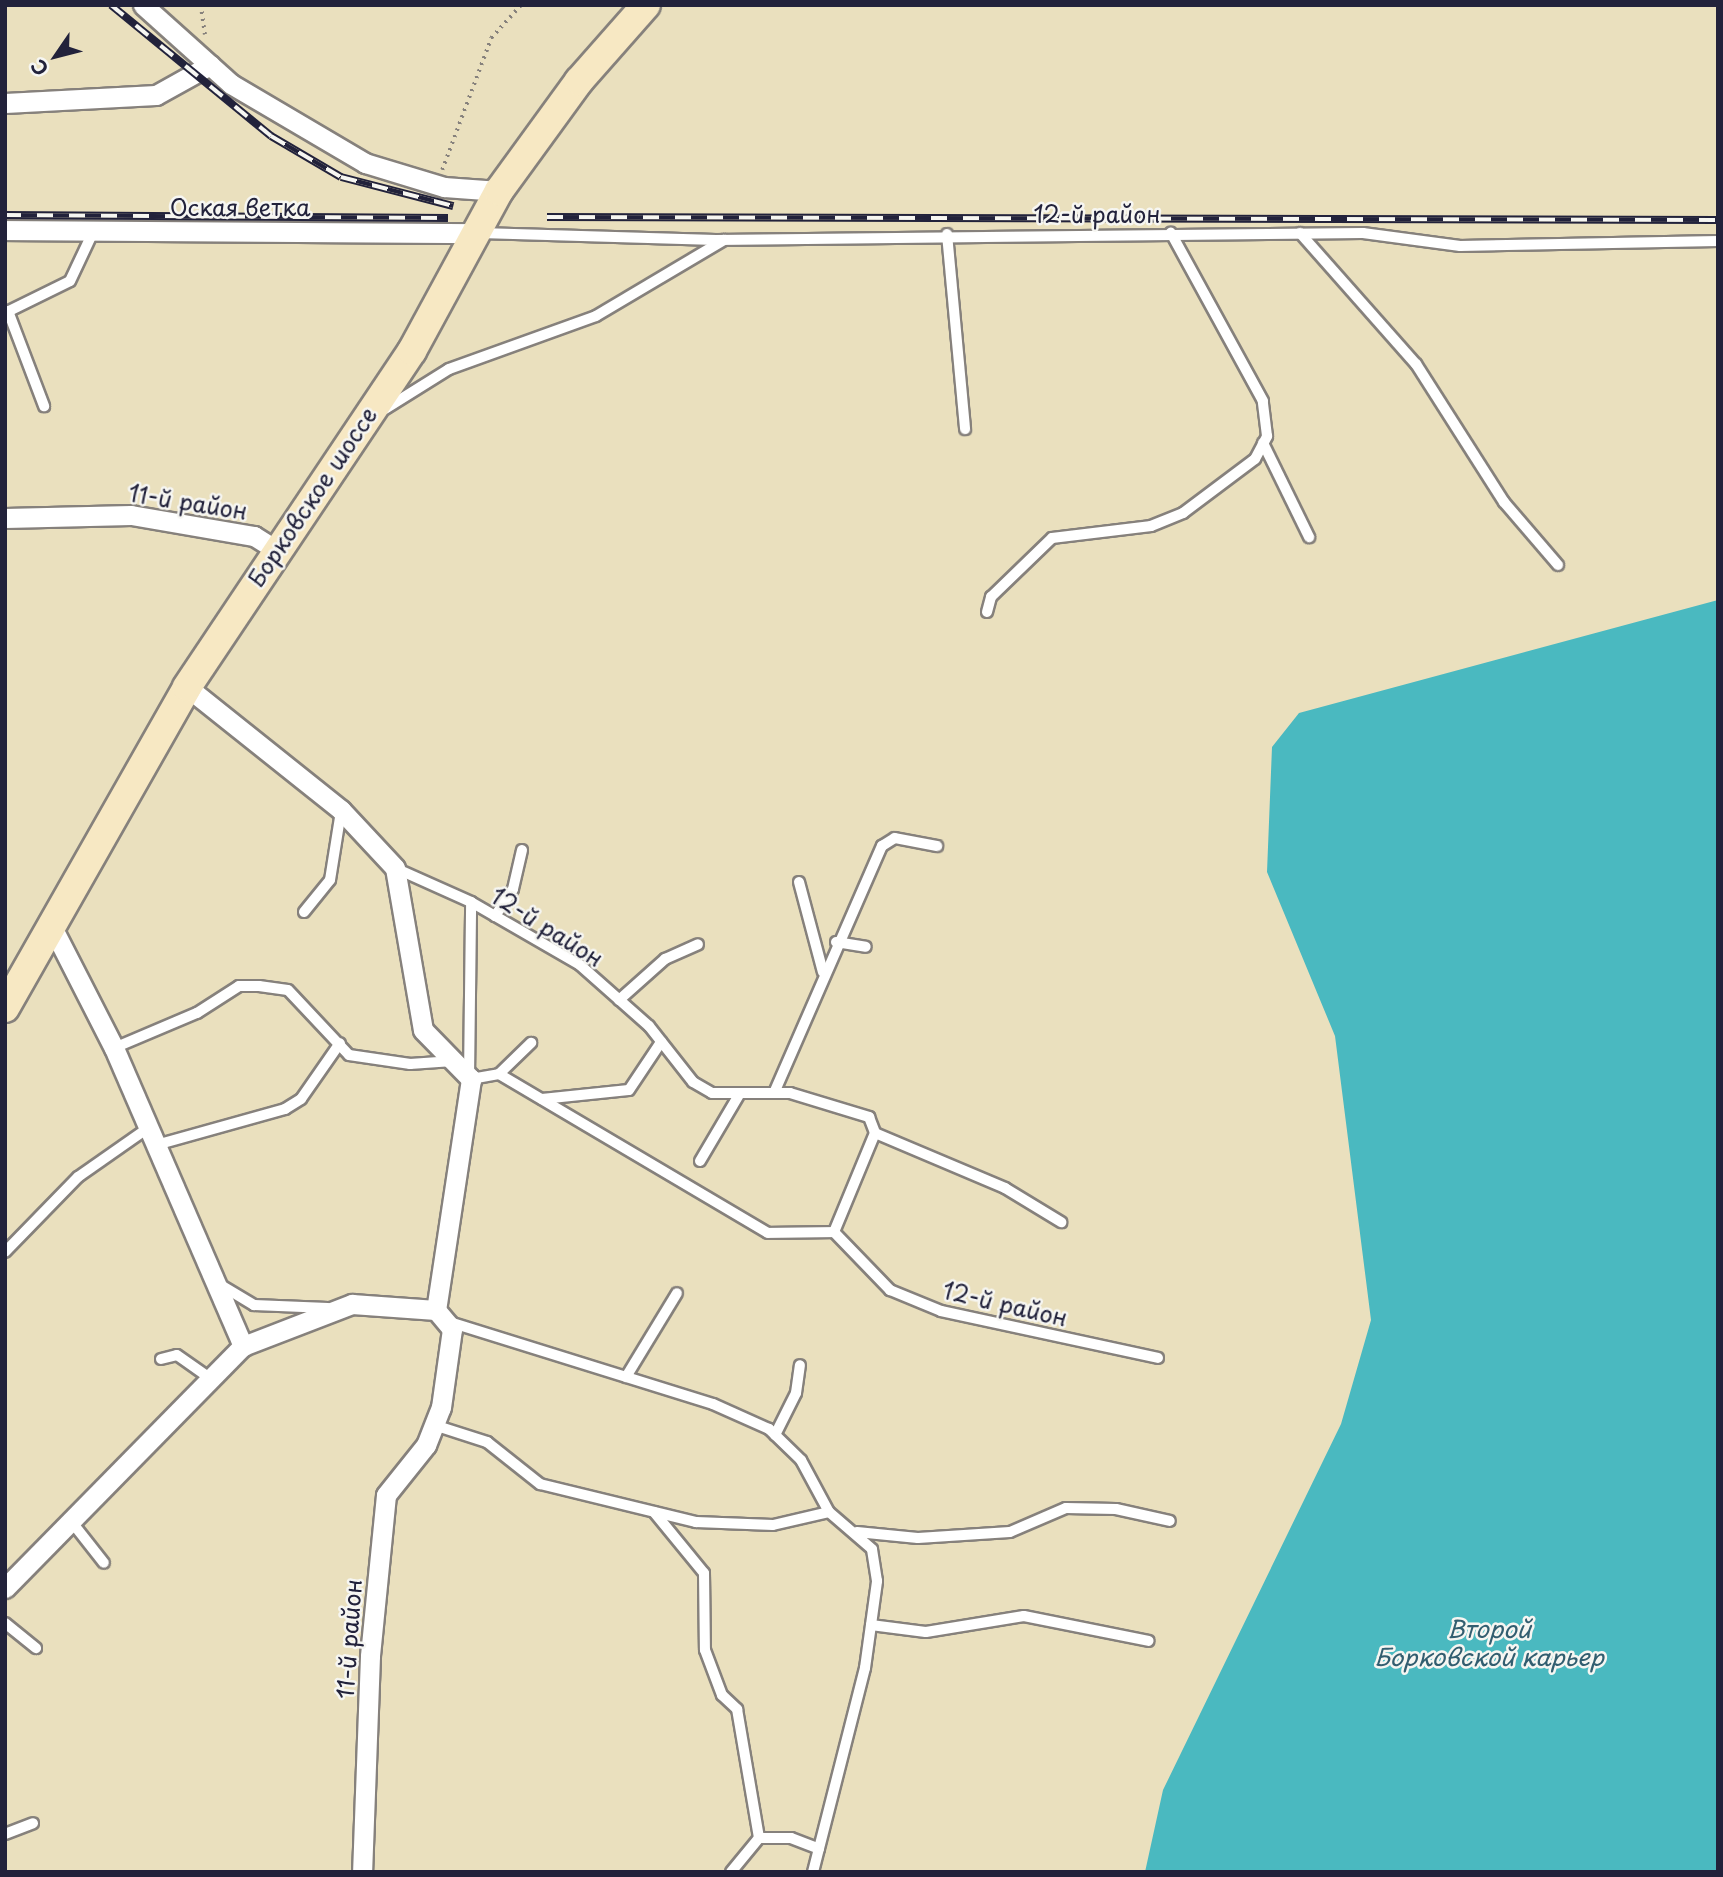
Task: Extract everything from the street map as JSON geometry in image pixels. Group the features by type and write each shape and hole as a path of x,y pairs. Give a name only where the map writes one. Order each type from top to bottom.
{"street":[{"path":"143,5 210,65 365,163 436,185 499,191"},
{"name":"Борковское шоссе","path":"5,1008 49,921 187,687 275,549 412,351 499,191 579,81 646,5"},
{"path":"5,103 156,95 210,65"},
{"name":"Оская ветка","path":"5,230 475,233"},
{"name":"11-й район","path":"5,517 131,515 254,536 275,549"},
{"path":"5,1588 243,1346 342,1308 440,1316 470,1078 424,1030 395,868 341,810 187,687"},
{"path":"49,921 114,1048 243,1346"},
{"name":"11-й район","path":"362,1872 370,1656 386,1495 426,1445 434,1425 452,1329 440,1316"}],"lane":[{"path":"44,406 7,312 70,281 94,230"},
{"name":"12-й район","path":"475,233 724,240 947,234 1363,233 1460,246 1718,241"},
{"path":"1171,233 1263,401 1263,443 1309,537"},
{"path":"1300,233 1416,364 1504,502 1558,565"},
{"path":"947,234 965,429"},
{"path":"355,431 449,369 596,316 724,240"},
{"path":"987,612 991,597 1052,538 1151,526 1182,513 1217,492 1263,443"},
{"path":"304,912 330,880 341,810"},
{"path":"774,1093 836,942 883,846 895,838 937,846"},
{"path":"495,916 513,889 522,850"},
{"name":"12-й район","path":"395,868 471,902 580,965 620,1000 661,1042 693,1082 712,1093 774,1093 833,1102 869,1118 875,1133"},
{"path":"799,882 823,972"},
{"path":"471,902 470,1078 499,1074 531,1043"},
{"path":"836,942 866,947"},
{"path":"620,1000 636,980 698,944"},
{"path":"114,1048 197,1013 239,986 288,990 349,1055 410,1064 453,1060"},
{"path":"540,1099 629,1090 661,1042"},
{"path":"5,1252 78,1177 114,1146 285,1109 301,1099 340,1043"},
{"path":"499,1074 768,1233 834,1232 875,1133 1006,1188 1061,1222"},
{"path":"700,1161 740,1093"},
{"name":"12-й район","path":"834,1232 890,1290 941,1311 1158,1359"},
{"path":"215,1282 254,1305 342,1308"},
{"path":"626,1377 677,1293"},
{"path":"440,1316 713,1404 775,1435 801,1460 829,1512 857,1532 872,1549 877,1581 871,1625 813,1872"},
{"path":"161,1359 177,1355 211,1379"},
{"path":"775,1435 796,1393 800,1365"},
{"path":"434,1425 487,1441 540,1484 654,1512 731,1527 829,1512"},
{"path":"857,1532 918,1538 1010,1532 1066,1508 1115,1509 1170,1521"},
{"path":"654,1512 704,1573 705,1650 722,1695 737,1709 759,1838 731,1872"},
{"path":"71,1521 104,1563"},
{"path":"871,1625 926,1632 1024,1616 1149,1641"},
{"path":"5,1623 36,1648"},
{"path":"5,1833 33,1823"},
{"path":"759,1838 791,1838 819,1849"}],"path":[{"path":"436,185 491,38 521,5"}],"water":[{"name":"Второй Борковской карьер","path":"1718,600 1718,1872 1145,1872 1163,1790 1341,1424 1371,1320 1335,1036 1267,872 1272,747 1299,713"}],"railway":[{"path":"111,5 271,136 341,177 453,206"},
{"path":"5,215 448,218"},
{"path":"547,217 1718,220"}]}
